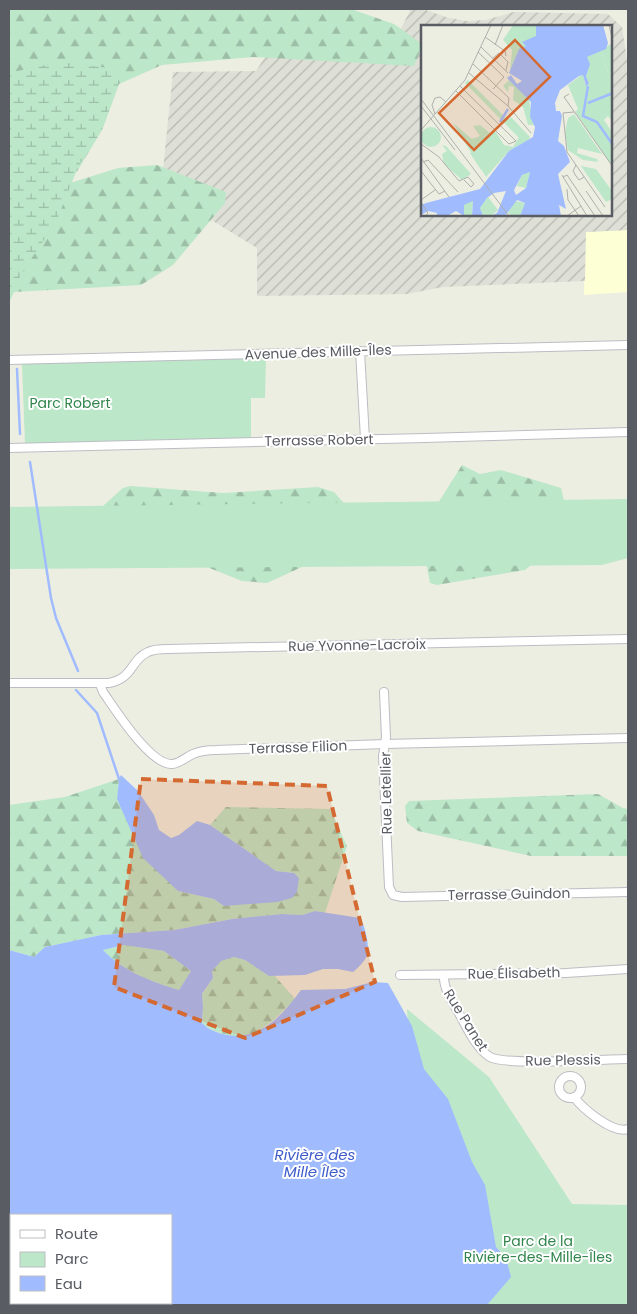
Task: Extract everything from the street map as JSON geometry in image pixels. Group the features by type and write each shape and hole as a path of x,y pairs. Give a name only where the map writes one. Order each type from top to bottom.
{"street":[{"name":"Avenue des Mille-Îles","path":"9,360 628,345"},
{"path":"360,351 365,439"},
{"name":"Terrasse Robert","path":"9,448 628,432"},
{"name":"Rue Yvonne-Lacroix","path":"100,684 124,678 146,653 168,649 628,639"},
{"path":"9,683 100,684"},
{"name":"Terrasse Filion","path":"100,684 102,692 136,737 156,758 170,764 202,751 628,738"},
{"name":"Rue Letellier","path":"384,692 386,730 383,766 388,884 391,893"},
{"name":"Terrasse Guindon","path":"391,893 402,897 628,892"},
{"name":"Rue Élisabeth","path":"400,975 566,973 628,969"},
{"name":"Rue Panet","path":"444,975 445,988 473,1037 487,1054 497,1060"},
{"name":"Rue Plessis","path":"497,1060 628,1059"},
{"path":"574,1097 584,1107 614,1128 620,1130 628,1129"}],"highlighted area":[{"path":"141,779 327,786 375,982 245,1038 114,987"}],"shaded area":[{"path":"411,9 423,9 449,18 467,21 486,20 513,12 608,14 622,27 628,66 628,230 586,232 585,281 443,287 407,294 257,296 257,248 161,189 173,72 256,71 279,35 398,34"},
{"path":"628,230 628,292 584,295 585,232"}],"green space":[{"path":"9,9 351,9 394,24 421,43 421,48 414,66 253,57 162,65 119,84 102,130 70,183 118,168 157,165 226,192 225,203 173,265 141,285 14,292 9,303"},
{"path":"58,62 118,69 119,84 102,130 78,167 56,222 21,274 9,301 9,73"},
{"name":"Parc Robert","path":"266,357 265,398 251,398 251,438 25,444 22,364"},
{"path":"462,465 480,474 501,470 561,488 566,508 544,555 525,570 437,585 430,583 422,540 423,527"},
{"path":"130,486 223,493 318,487 334,492 369,531 363,539 267,583 242,581 132,537 116,524 104,505 123,488"},
{"path":"628,499 628,558 602,565 9,569 9,507"},
{"path":"119,779 117,800 178,891 214,899 224,906 294,873 276,871 210,825 226,807 330,809 347,846 325,913 315,911 302,915 282,914 232,919 174,930 101,935 45,947 34,957 9,950 9,805 65,797"},
{"path":"598,794 628,809 628,856 531,856 418,831 407,823 405,806 409,801"},
{"path":"124,945 164,951 191,971 179,990 138,975 120,964 103,950"},
{"path":"234,957 245,960 269,976 275,976 295,999 265,1027 247,1035 226,1035 216,1032 202,1023 202,995 213,978 212,971 220,961"},
{"name":"Parc de la Rivière-des-Mille-Îles","path":"407,1009 489,1077 572,1204 628,1205 628,1305 467,1305 410,1064"}],"water":[{"path":"121,775 138,791 154,815 159,830 171,838 179,835 197,821 210,825 276,871 294,873 299,878 297,892 292,898 277,902 224,906 214,899 178,891 143,858 117,799"},
{"name":"Rivière des Mille Îles","path":"315,911 360,918 368,945 368,953 364,961 353,972 323,969 305,975 269,976 245,960 234,957 221,961 212,971 213,978 202,994 202,1023 209,1029 222,1034 247,1035 268,1026 285,1010 301,990 345,989 373,982 388,983 412,1026 424,1069 448,1099 472,1162 485,1185 496,1247 506,1258 511,1277 487,1305 9,1305 9,950 34,957 45,947 101,935 174,930 232,919 282,914 302,915","holes":["124,945 164,951 191,971 179,990 138,975 120,964 103,950"]}],"waterway":[{"path":"17,369 20,434"},
{"path":"30,462 51,598 56,618 78,671"},
{"path":"76,690 97,713 119,779"}]}
